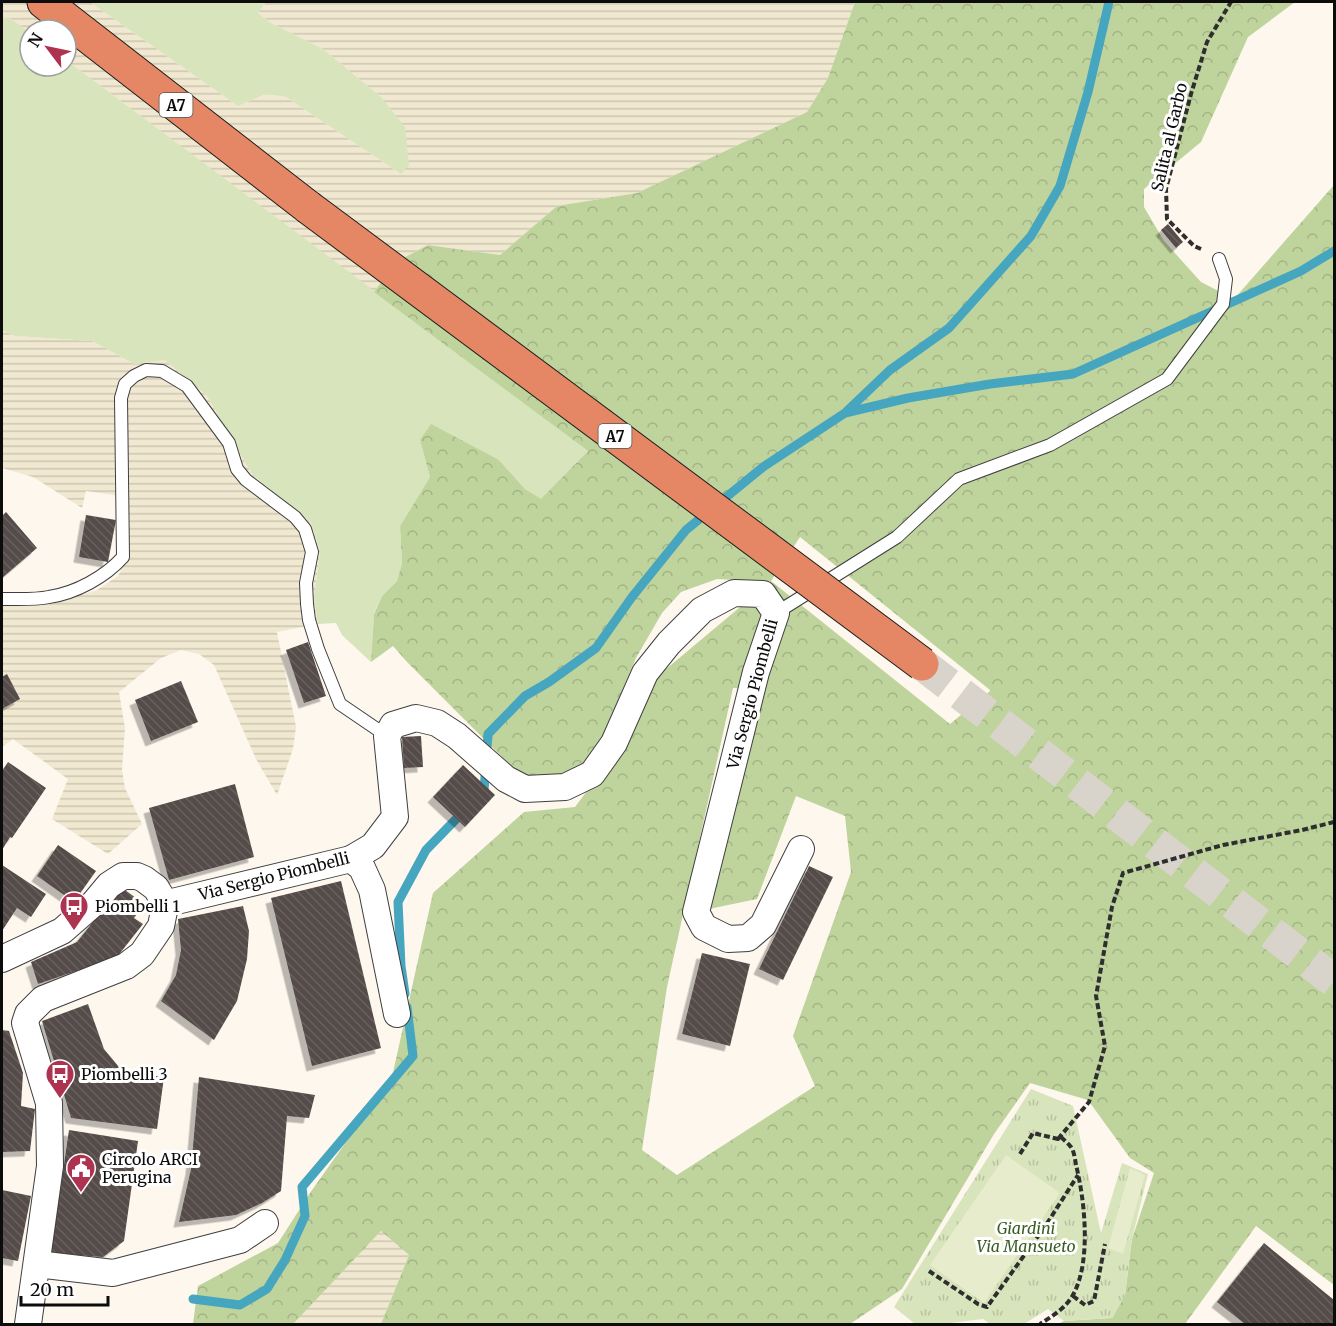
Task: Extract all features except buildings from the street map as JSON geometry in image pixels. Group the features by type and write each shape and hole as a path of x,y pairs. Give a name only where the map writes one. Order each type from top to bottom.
{"highway":[{"name":"A7","path":"44,2 308,207 922,664"}],"street":[{"name":"Via Sergio Piombelli","path":"164,904 351,859 373,846 395,817 387,736 393,725 416,718 437,723 457,736 506,779 525,789 565,787 592,774 614,743 645,673 669,643 702,610 734,593 763,594 776,613 756,672 696,912 704,927 728,939 748,938 764,926 801,849"},
{"path":"351,859 362,868 372,890 397,1014"},
{"path":"2,959 62,931 94,903 110,885 123,876 137,876 150,883 156,888 164,904 161,926 142,954 126,966 43,999 28,1014 25,1023 49,1103 50,1166 28,1324"},
{"path":"37,1264 113,1273 240,1240 265,1223"}],"lane":[{"path":"776,613 897,537 959,479 1050,445 1167,379 1222,304 1226,279 1219,260"},
{"path":"2,599 50,597 75,589 112,569 123,557 121,398 125,384 134,375 146,370 162,371 187,386 198,399 229,443 237,469 246,480 296,517 305,529 312,552 306,582 307,604 309,620 318,649 340,704 387,736"}],"path":[{"name":"Salita al Garbo","path":"1219,260 1194,246 1167,219 1166,189 1191,93 1208,42 1231,2"},
{"path":"1058,1139 1089,1102 1105,1046 1096,996 1112,907 1123,873 1223,844 1335,822"},
{"path":"1020,1154 1033,1133 1058,1139 1061,1137 1072,1148 1078,1174 1084,1223 1081,1279 1073,1296 1061,1310 1040,1324"},
{"path":"929,1271 978,1304 987,1307 1046,1225 1078,1174"},
{"path":"1073,1296 1085,1305 1094,1301 1105,1244"}],"shaded area":[{"path":"2,2 90,2 238,106 266,94 286,97 401,174 381,97 323,49 271,23 258,13 266,2 855,2 828,78 807,112 637,193 557,206 500,255 428,245 396,262 374,292 78,69 78,18 18,18 18,24 10,18 2,18"},
{"path":"2,330 15,336 92,341 134,364 165,360 207,396 252,474 311,523 320,551 314,598 318,624 277,632 296,727 293,749 277,795 256,759 214,665 199,654 181,650 161,658 119,692 125,728 122,770 125,788 142,824 108,854 52,819 68,779 13,739 2,747 2,604 52,604 97,590 118,576 128,557 121,496 86,491 82,508 33,477 2,468"},
{"path":"381,1231 409,1255 381,1324 292,1324"}],"green space":[{"path":"90,2 266,2 258,13 271,23 323,49 381,97 405,127 409,165 401,174 286,97 266,94 238,106"},
{"path":"855,2 1295,2 1248,37 1201,142 1144,189 1144,207 1164,241 1201,282 1234,299 1334,185 1334,1285 1256,1226 1185,1324 1058,1324 1064,1321 1112,1318 1125,1295 1132,1239 1154,1173 1130,1158 1088,1100 1030,1083 994,1134 902,1289 850,1324 381,1324 409,1255 381,1231 293,1324 193,1324 198,1286 278,1243 310,1193 392,1077 433,893 524,812 575,807 617,751 659,675 770,582 717,579 681,592 662,613 636,658 602,737 584,762 558,779 524,779 393,646 371,662 374,614 382,596 397,581 402,563 400,526 430,477 420,440 431,424 499,460 525,489 541,499 588,451 374,292 396,262 428,245 500,255 557,206 637,193 807,112 828,78","holes":["800,537 990,690 990,691 950,724 771,581","733,688 766,689 709,909 757,899 796,796 845,816 851,872 793,1036 815,1086 677,1175 642,1150 667,987"]},
{"path":"2,18 10,18 18,24 18,78 78,78 78,69 588,451 541,500 525,489 499,460 420,440 430,477 400,526 402,563 397,581 382,596 374,613 371,662 342,635 336,623 318,624 314,598 320,551 311,523 252,474 207,396 165,360 134,364 92,341 15,336 2,330"},
{"name":"Giardini Via Mansueto","path":"1031,1089 1073,1106 1101,1233 1122,1163 1148,1174 1132,1239 1125,1295 1112,1318 1064,1321 1048,1309 1024,1324 990,1324 983,1319 942,1324 915,1324 894,1307"},
{"path":"1006,1155 1060,1193 984,1303 930,1265"},
{"path":"1130,1168 1145,1175 1123,1254 1108,1248"}],"waterway":[{"path":"847,411 890,370 949,328 1031,236 1060,186 1088,92 1109,2"},
{"path":"480,795 484,791 488,734 525,696 549,682 596,648 632,597 686,530 763,467 845,413 908,398 990,384 1073,374 1301,271 1334,251"},
{"path":"405,994 401,966 398,902 426,850 464,811"},
{"path":"193,1299 240,1305 267,1289 285,1260 305,1216 302,1187 413,1056 407,1007"}],"tunnel":[{"path":"922,664 1334,981"}],"place":[{"name":"Piombelli 1","path":"74,932"},
{"name":"Piombelli 3","path":"60,1100"},
{"name":"Circolo ARCI Perugina","path":"81,1194"}]}
